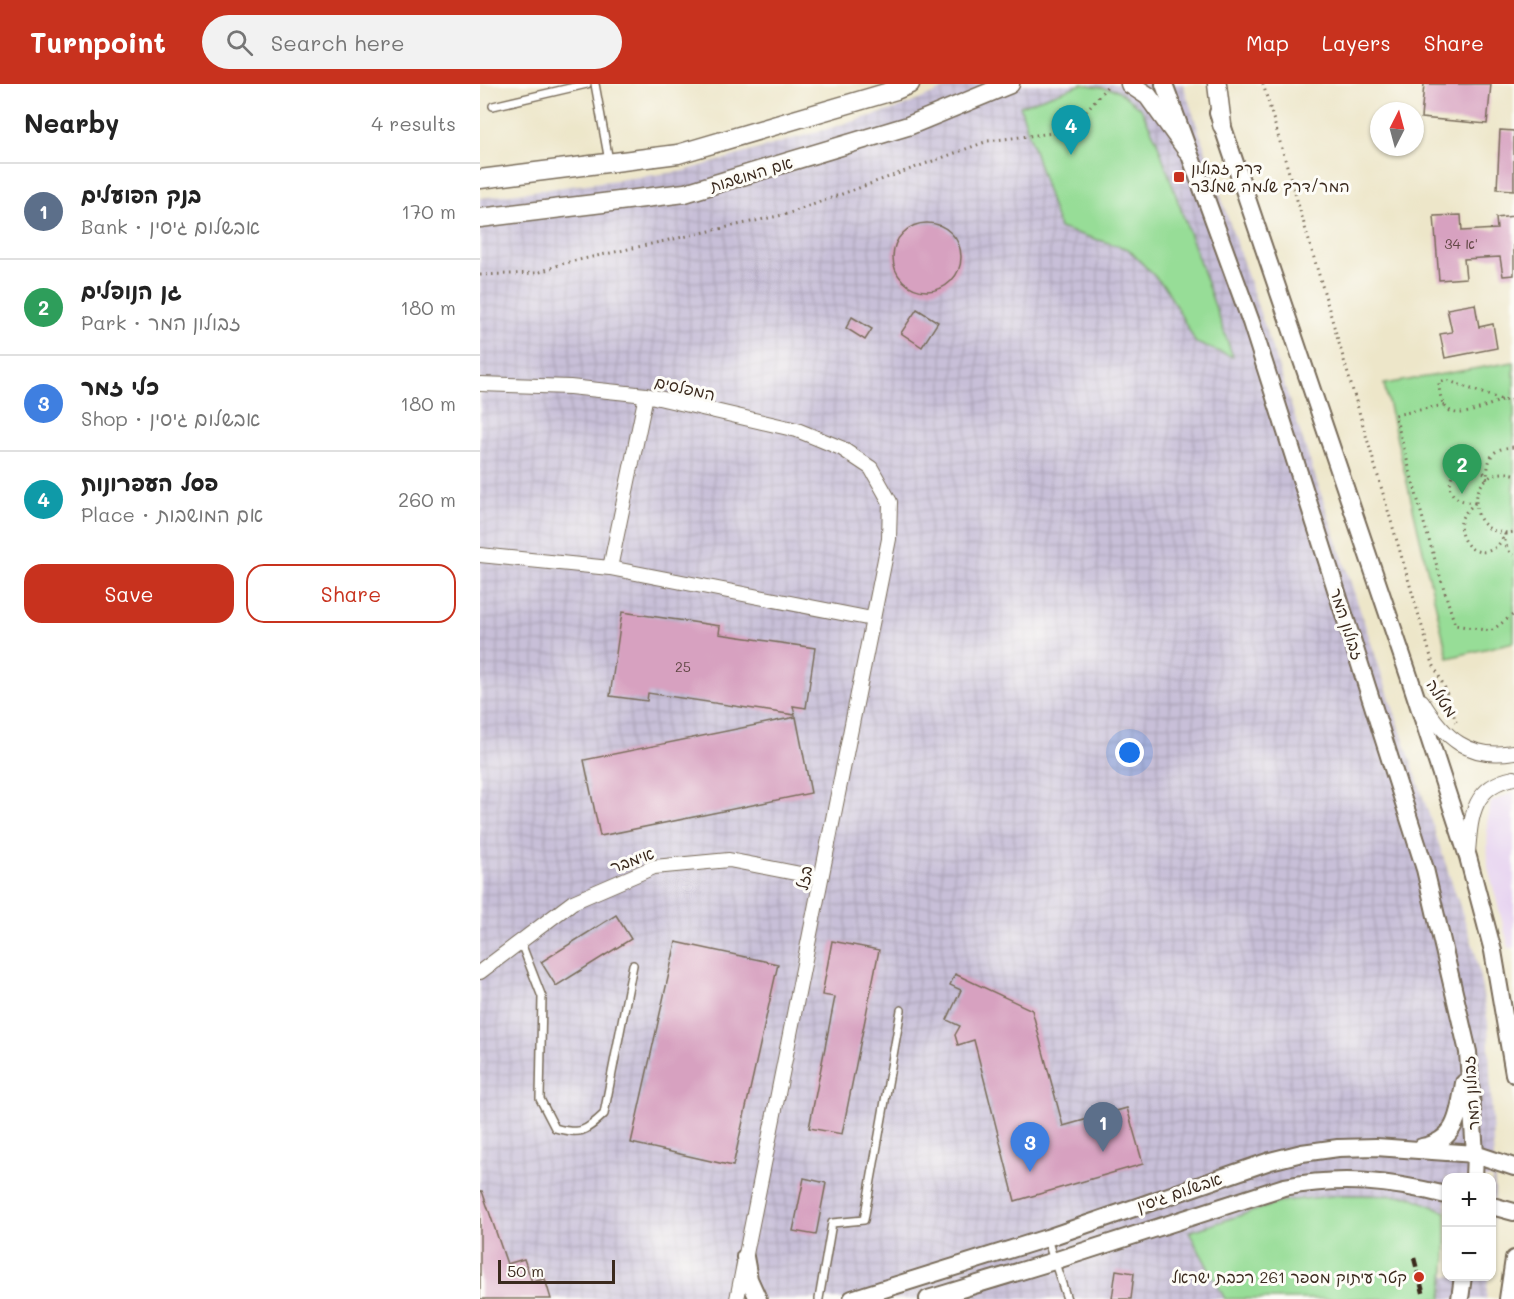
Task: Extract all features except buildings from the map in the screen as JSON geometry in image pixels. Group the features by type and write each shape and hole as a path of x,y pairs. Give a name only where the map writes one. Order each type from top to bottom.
{"main road":[{"path":"480,179 678,154 910,84"},
{"name":"אם המושבות","path":"480,218 686,194 908,126 1011,84"},
{"path":"1130,84 1148,96 1187,150"},
{"path":"1217,84 1222,125"}],"street":[{"name":"זבולון המר","path":"1164,84 1251,322 1425,869 1468,1052 1474,1173"},
{"path":"1209,84 1468,857 1493,951 1514,1074"},
{"name":"המפלסים","path":"480,384 570,387 646,395 797,430 841,448 871,468"},
{"path":"610,568 646,395"},
{"name":"בזל","path":"737,1299 889,539 890,502 871,468"},
{"path":"480,555 610,568 872,619"},
{"name":"מטולה","path":"1410,679 1434,721 1454,741 1469,750 1485,754 1514,752"},
{"path":"1468,857 1474,808 1482,794 1493,786 1514,778"},
{"name":"אימבר","path":"480,972 573,902 654,867 729,860 821,878"},
{"path":"1412,1149 1432,1145 1445,1138 1455,1126 1464,1086 1468,1052"},
{"name":"אבשלום גיסין","path":"852,1299 1047,1238 1270,1161 1302,1153 1338,1148 1412,1149 1475,1154 1514,1167"},
{"name":"אבשלום גיסין","path":"928,1299 1284,1187 1314,1181 1344,1180 1410,1186 1442,1194"},
{"path":"1496,1207 1514,1212"},
{"path":"746,1257 749,1279 758,1299"},
{"path":"1510,1299 1514,1259"},
{"path":"1460,1299 1462,1281"},
{"path":"1510,1299 1514,1294"}],"lane":[{"path":"493,106 587,84"},
{"path":"595,84 609,164"},
{"path":"521,943 542,997 540,1099 555,1128 572,1133 587,1130 604,1114 633,965"},
{"path":"819,1299 832,1223 864,1220 901,1010"},
{"path":"1047,1238 1067,1299"}],"path":[{"path":"480,275 537,273 565,263 787,214 988,141 1069,131 1108,84"},
{"path":"1263,84 1433,664 1445,688 1458,727"},
{"path":"1502,400 1466,414 1457,415 1444,405 1439,392 1439,382 1446,380 1502,400 1514,401"},
{"path":"1444,405 1395,415 1425,527 1455,625 1491,631 1514,614"},
{"path":"1487,479 1488,465 1492,455 1500,448 1514,447"},
{"path":"1475,503 1461,502 1452,494 1449,482 1454,469 1463,465 1478,465 1484,470 1487,479"},
{"path":"1514,474 1507,472 1487,479 1477,493 1475,503 1477,514 1483,523 1505,534 1514,532"},
{"path":"1475,503 1463,516 1461,530 1464,542 1473,550 1486,551 1496,548 1505,534"},
{"path":"1505,534 1505,543 1510,554 1514,555"}],"shaded area":[{"path":"956,84 1183,84 1475,951 1488,1022 1494,1173 1442,1173 1442,1281 1488,1281 1486,1299 480,1299 480,198 684,171 902,107"},
{"path":"1514,792 1514,948 1509,948 1488,867 1487,823 1491,802"}],"green space":[{"path":"1082,84 1117,90 1141,109 1156,139 1233,357 1196,343 1166,288 1128,249 1059,228 1020,106"},
{"path":"1514,362 1514,642 1448,658 1384,384"},
{"path":"1342,1195 1409,1196 1442,1210 1442,1299 1225,1299 1189,1232 1285,1201"}],"railway":[{"path":"1414,1258 1424,1296"}],"place":[{"name":"פסל העפרונות","path":"1071,155"},
{"name":"דרך זבולון המר/דרך שלמה שמלצר","path":"1179,177"},
{"name":"גן הנופלים","path":"1462,494"},
{"name":"בנק הפועלים","path":"1103,1152"},
{"name":"כלי זמר","path":"1030,1172"},
{"name":"קטר עיתוק מספר 261 רכבת ישראל","path":"1419,1277"}]}
